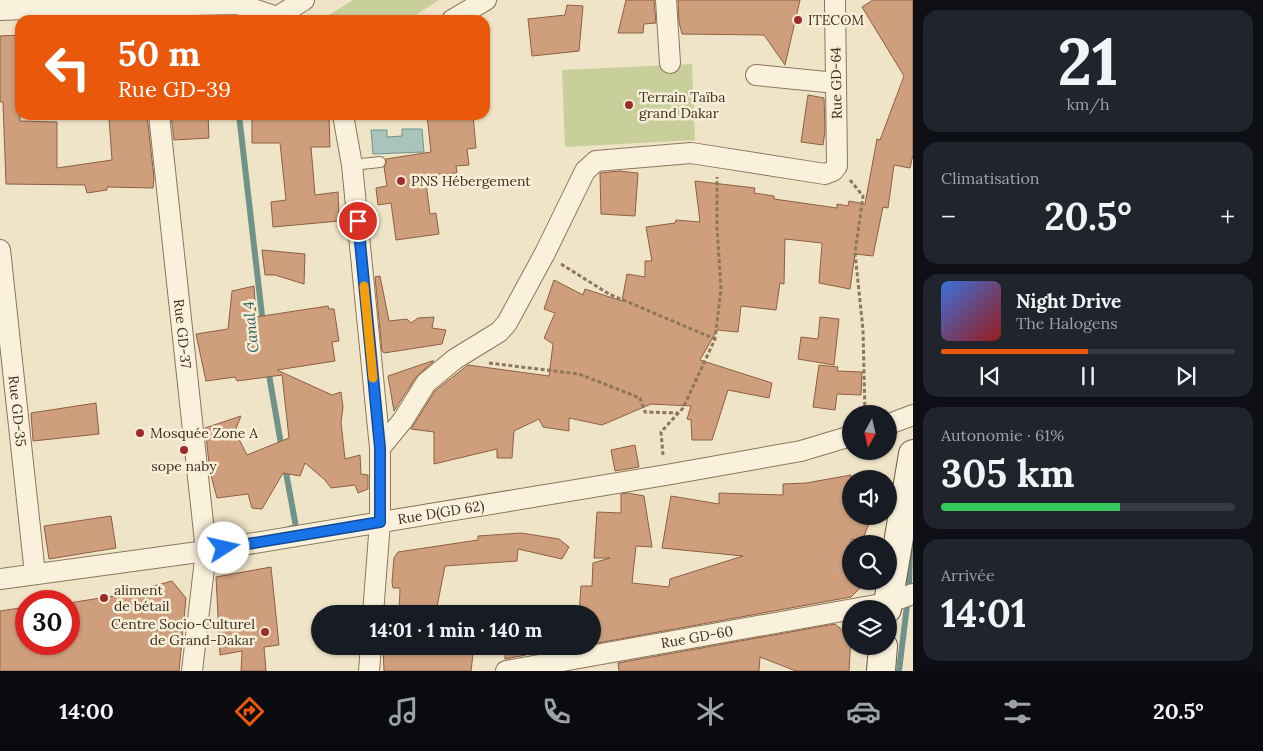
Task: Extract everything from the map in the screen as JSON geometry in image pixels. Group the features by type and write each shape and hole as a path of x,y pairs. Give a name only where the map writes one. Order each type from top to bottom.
{"main road":[{"path":"888,600 913,454"},
{"path":"881,671 882,655"}],"street":[{"path":"283,15 304,0"},
{"path":"460,15 486,0"},
{"path":"666,0 670,63"},
{"name":"Rue GD-64","path":"835,0 838,166"},
{"path":"0,10 132,5 147,9 238,4 267,15"},
{"path":"756,75 836,83"},
{"name":"Rue GD-37","path":"160,120 206,552 192,671"},
{"path":"344,120 352,165 380,448 380,522 374,605"},
{"path":"380,448 403,420 426,383 455,359 499,332 506,323 545,253 585,171 596,161 691,153 825,174 833,171 838,166"},
{"name":"Rue GD-35","path":"0,250 36,574"},
{"path":"898,421 913,415"},
{"name":"Rue D(GD 62)","path":"0,579 206,552 801,451 842,439"},
{"name":"Rue GD-60","path":"897,601 913,594"},
{"name":"Rue GD-60","path":"506,671 842,614"},
{"path":"369,671 370,655"}],"lane":[{"path":"352,165 380,162"}],"path":[{"path":"666,475 661,432 683,408 715,339 721,289 718,227 718,157"},
{"path":"838,166 863,196 855,253 863,330 865,405"},
{"path":"545,253 609,294 715,339"},
{"path":"455,359 579,374 640,398 645,412 679,413"}],"green space":[{"path":"353,0 439,0 416,15 329,15"},
{"name":"Terrain Taïba grand Dakar","path":"692,64 695,140 565,147 562,70"}],"water":[{"path":"402,129 422,129 424,152 373,154 371,130 387,130 387,137 402,136"}],"building":[{"path":"626,0 654,0 656,23 644,24 643,33 618,33"},
{"path":"678,0 800,0 785,65 764,35 682,34 679,22"},
{"path":"873,0 913,0 913,155 910,168 894,165 888,208 883,207 873,256 855,254 850,289 819,283 822,243 785,239 784,284 780,283 776,310 741,306 738,332 717,330 700,360 772,383 769,398 728,390 712,440 692,440 691,420 687,419 691,406 651,404 602,425 569,418 569,431 543,427 539,419 514,431 512,458 497,458 497,449 434,464 434,432 411,429 435,391 468,365 549,376 553,344 544,338 555,313 544,309 554,280 583,295 585,289 622,301 627,274 645,277 645,261 652,261 646,227 675,223 676,220 700,222 695,181 755,188 754,193 774,196 774,199 837,208 837,204 848,206 849,201 865,204 877,139 880,140 904,76 862,7"},
{"path":"567,5 583,6 579,51 532,56 528,19 565,15"},
{"path":"15,35 15,120 57,122 57,168 112,160 109,120 148,120 154,178 153,188 107,187 107,190 87,193 85,185 6,184 3,102 0,102 0,36"},
{"path":"808,95 824,98 825,131 823,145 801,142"},
{"path":"172,120 208,120 209,138 174,140"},
{"path":"252,120 329,120 330,147 311,147 315,195 338,192 339,221 273,227 271,202 286,200 280,143 252,143"},
{"path":"428,120 473,120 476,148 467,149 469,165 456,166 457,173 425,175 430,214 436,213 439,234 396,240 391,203 378,205 376,188 387,186 384,167 386,159 431,152"},
{"path":"619,171 638,173 635,216 601,214 600,173"},
{"path":"262,250 305,254 304,284 275,275 265,275"},
{"path":"380,276 389,321 407,319 411,323 418,318 434,317 432,328 446,330 442,344 384,353 382,351 375,277"},
{"path":"254,286 256,317 328,306 329,309 334,309 339,341 332,342 335,361 277,370 332,395 341,392 343,407 341,422 345,459 360,455 361,474 368,475 368,489 358,493 355,485 331,488 325,480 305,463 300,476 283,473 262,509 252,508 248,494 217,498 210,472 205,428 241,416 235,431 247,455 289,438 282,375 237,381 235,377 206,381 196,334 228,329 232,291"},
{"path":"820,317 839,319 834,365 798,359 801,337 818,339"},
{"path":"434,361 416,377 394,411 388,376"},
{"path":"819,365 838,367 837,371 862,372 861,395 837,394 835,410 813,407"},
{"path":"96,403 99,434 33,441 31,413"},
{"path":"635,445 639,467 615,471 611,450"},
{"path":"842,477 842,525 868,525 864,535 842,535 842,590 858,590 851,597 601,642 601,605 580,605 581,586 592,586 593,563 610,558 594,558 597,512 621,513 621,494 628,493 644,496 652,547 636,546 632,583 669,587 670,579 743,556 662,548 671,496 719,504 719,493 783,495 783,484 806,483"},
{"path":"111,516 116,548 49,559 44,526"},
{"path":"521,533 559,539 569,547 562,559 518,549 517,561 445,566 437,605 399,605 400,588 393,588 392,582 394,558 398,552 478,540 478,536"},
{"path":"271,567 279,645 264,647 266,671 241,671 242,651 220,655 216,577"},
{"path":"172,581 186,598 179,671 0,671 0,611 15,609 15,655 80,655 80,601 132,592"},
{"path":"835,624 842,630 842,655 850,655 849,671 796,671 760,657 759,671 619,671 618,663"},
{"path":"383,655 473,655 471,671 384,671"},
{"path":"505,655 526,655 505,659"}],"waterway":[{"name":"Canal 4","path":"224,7 226,15"},
{"name":"Canal 4","path":"240,120 263,324"},
{"name":"Canal 4","path":"268,369 282,450"},
{"name":"Canal 4","path":"285,467 296,527 289,529"},
{"path":"899,671 909,589 910,548"}],"slow traffic":[{"path":"364,286 373,378"}],"place":[{"name":"ITECOM","path":"798,20"},
{"name":"Terrain Taïba grand Dakar","path":"629,105"},
{"name":"PNS Hébergement","path":"401,181"},
{"name":"Mosquée Zone A","path":"140,433"},
{"name":"sope naby","path":"184,450"},
{"name":"aliment de bétail","path":"104,598"},
{"name":"Centre Socio-Culturel de Grand-Dakar","path":"265,632"}],"route":[{"path":"224,548 380,522 380,448 358,221"}]}
